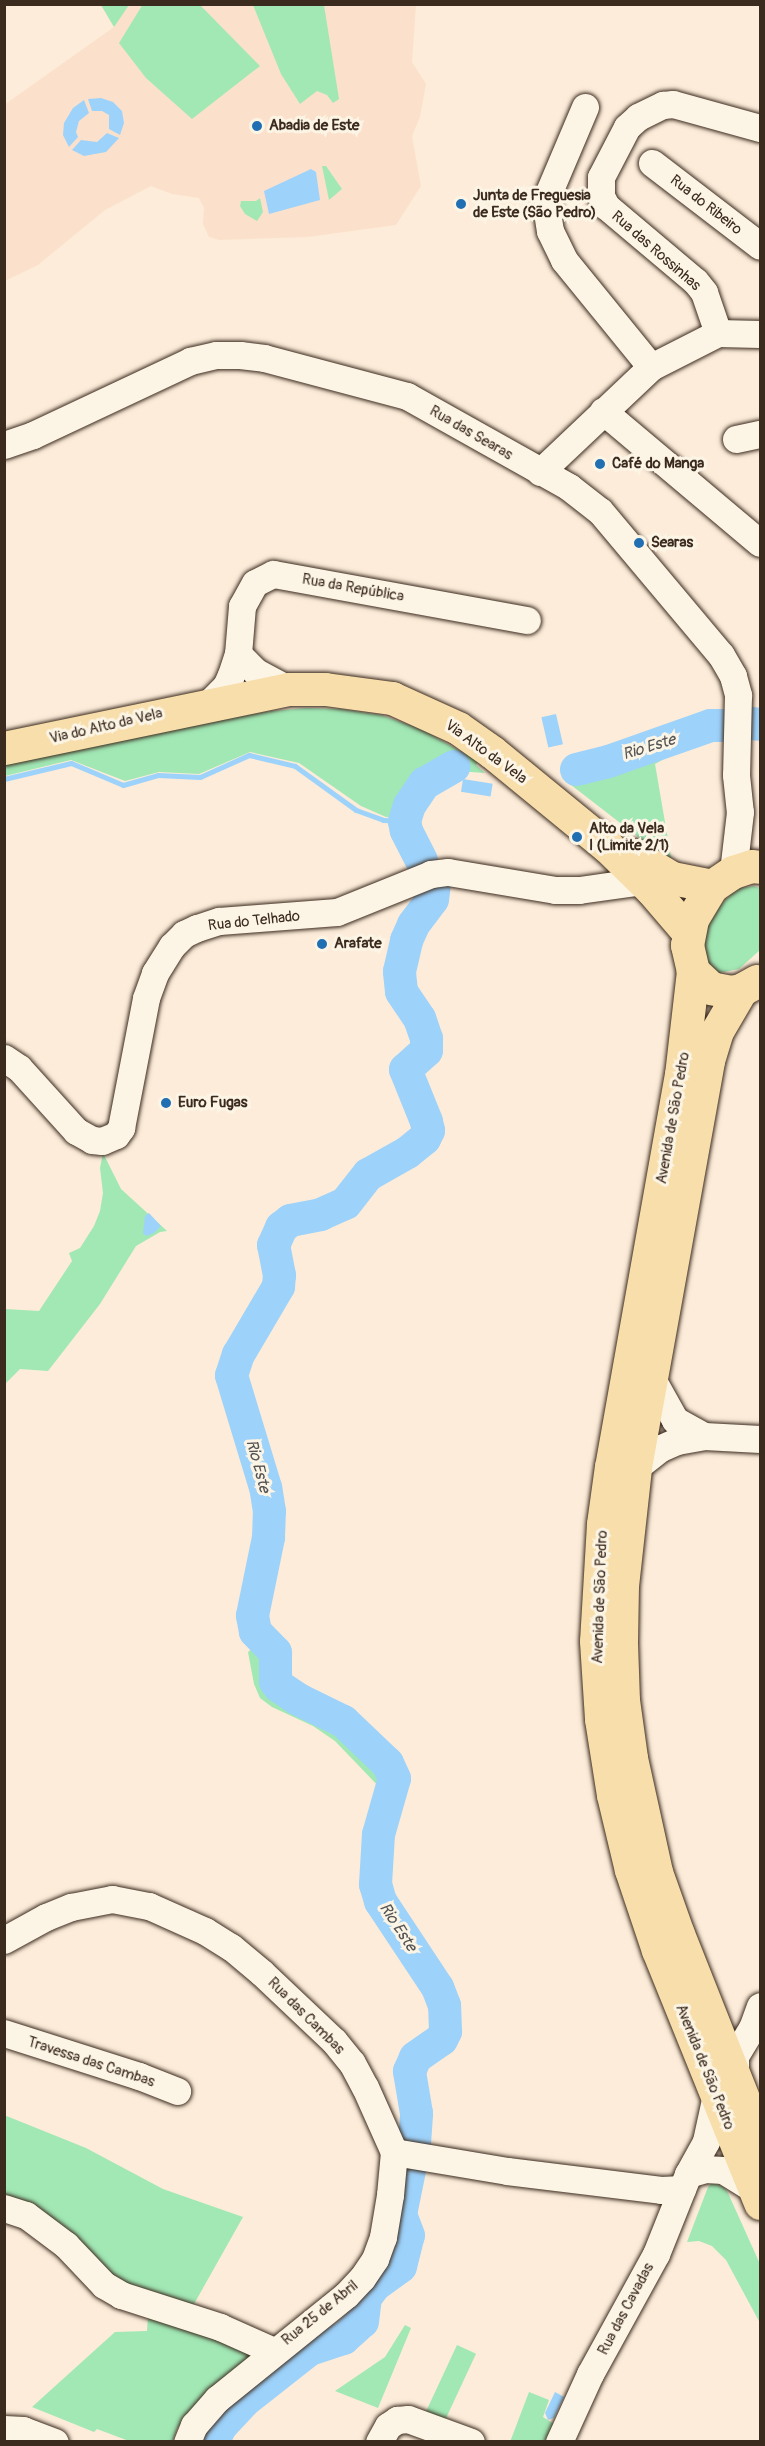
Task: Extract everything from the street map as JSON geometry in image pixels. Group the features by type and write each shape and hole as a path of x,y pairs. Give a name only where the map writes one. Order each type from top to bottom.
{"main road":[{"name":"Via Alto da Vela","path":"207,705 242,680 288,689 325,689 392,698 422,709 458,728 492,752 607,846 658,879 688,932"},
{"name":"Via do Alto da Vela","path":"4,748 207,705"},
{"path":"658,879 745,871"},
{"name":"Avenida de São Pedro","path":"745,871 698,908 688,932 687,945 693,972 685,1052 611,1466 603,1524 596,1641 601,1719 613,1795 631,1870 658,1950 725,2085 760,2141"},
{"name":"Avenida de São Pedro","path":"693,972 711,988 731,992 755,983"},
{"name":"Avenida de São Pedro","path":"755,983 717,1031 708,1061 635,1468 626,1536 621,1631 623,1700 631,1758 656,1872 707,2008 725,2085 758,2197"}],"street":[{"name":"Rua das Rossinhas","path":"718,333 704,292 695,281 606,206 601,196 601,177 627,127 638,117 663,105 673,104 760,128"},
{"path":"585,108 548,194 547,212 550,231 564,260 651,368"},
{"name":"Rua do Ribeiro","path":"652,163 760,246"},
{"path":"540,472 651,368 718,333 760,334"},
{"name":"Rua das Searas","path":"4,445 33,435 190,361 216,355 240,355 264,358 407,396 569,487 600,511 721,655 733,676 738,695 736,775 750,806 755,847 745,871"},
{"path":"603,411 759,540"},
{"name":"Rua da República","path":"242,680 242,606 255,583 273,574 528,620"},
{"name":"Rua do Telhado","path":"4,1058 19,1068 76,1131 92,1140 102,1141 116,1135 121,1128 146,998 155,973 172,946 184,934 219,921 337,912 438,873 458,873 555,890 579,890 658,879"},
{"path":"651,1377 675,1420 704,1436"},
{"path":"635,1468 669,1444 704,1436 760,1439"},
{"name":"Rua das Cambas","path":"4,1940 70,1907 112,1899 149,1906 205,1931 231,1947 262,1973 334,2040 352,2064 365,2087 394,2152"},
{"path":"707,2008 721,2018 735,2020 746,2015 760,1998"},
{"name":"Rua das Cavadas","path":"559,2442 590,2374 656,2254 685,2182 706,2141 735,2056 752,2028 760,2006"},
{"name":"Travessa das Cambas","path":"4,2033 139,2076 177,2091"},
{"path":"394,2152 507,2171 661,2190 685,2182 705,2169 723,2170 758,2197"},
{"name":"Rua 25 de Abril","path":"187,2442 194,2425 204,2411 274,2351 346,2295 375,2259 390,2195 394,2152"},
{"path":"4,2208 26,2215 66,2245 104,2285 121,2295 220,2327 274,2351"},
{"path":"379,2442 388,2426 397,2420 408,2419 471,2442"},
{"path":"4,2428 23,2430 55,2442"}],"shaded area":[{"path":"101,5 416,5 412,62 426,84 420,117 412,136 421,186 396,225 308,237 219,240 209,237 203,224 204,208 199,198 172,194 151,186 105,210 38,265 5,281 4,105 114,27"}],"green space":[{"path":"143,4 200,5 260,66 192,119 146,78 119,43"},
{"path":"101,5 129,5 114,27"},
{"path":"253,5 324,5 339,99 333,103 327,95 317,91 300,104 281,74"},
{"path":"322,166 326,166 342,189 329,200"},
{"path":"260,198 263,212 257,221 245,214 240,206 241,201 256,201"},
{"path":"306,708 340,709 381,715 421,729 478,761 476,765 485,773 456,771 452,761 440,766 411,791 401,818 386,817 361,806 299,763 250,752 199,774 159,772 125,781 71,760 5,776 4,764 196,724 271,711"},
{"path":"721,730 722,736 680,750 655,764 672,863 562,778 612,767"},
{"path":"754,886 760,888 760,950 739,969 718,973 706,959 705,941 709,922 715,911 731,894 740,888"},
{"path":"103,1153 121,1189 167,1231 160,1232 136,1246 100,1304 48,1371 20,1369 5,1384 5,1309 39,1311 72,1261 69,1253 80,1248 94,1226 100,1211 103,1193 100,1168"},
{"path":"260,1642 270,1657 268,1673 270,1685 280,1695 340,1725 383,1765 388,1775 384,1792 335,1741 313,1726 272,1707 260,1698 254,1684 248,1652"},
{"path":"4,2115 86,2148 163,2189 243,2217 194,2304 184,2306 128,2293 4,2197"},
{"path":"712,2183 724,2187 728,2193 760,2264 760,2323 726,2260 712,2246 699,2241 687,2242 708,2187"},
{"path":"148,2316 250,2352 250,2356 187,2414 177,2429 173,2441 129,2441 97,2429 94,2432 32,2407 115,2332 147,2331"},
{"path":"405,2325 411,2328 378,2408 335,2391 385,2357"},
{"path":"457,2345 476,2354 445,2420 426,2411"},
{"path":"529,2392 549,2400 543,2417 554,2424 545,2441 510,2442"}],"water":[{"path":"101,98 113,102 122,111 124,123 120,135 109,129 109,115 102,111 92,111 88,99"},
{"path":"84,100 89,113 79,121 76,132 78,137 69,147 63,135 64,123 73,108"},
{"path":"107,133 119,138 106,152 84,156 72,150 81,140 97,142"},
{"path":"311,169 316,172 320,200 269,214 264,191"},
{"path":"556,714 563,744 548,748 541,717"},
{"path":"463,779 493,784 491,797 461,792"},
{"path":"149,1213 161,1226 154,1233 146,1236 143,1233 145,1216"},
{"path":"555,2392 564,2397 554,2418 548,2420 545,2413"}],"waterway":[{"name":"Rio Este","path":"751,723 760,724"},
{"name":"Rio Este","path":"576,769 608,761 710,725 721,725"},
{"path":"4,779 71,763 123,785 158,775 200,777 249,755 295,766 356,810 383,820 404,821"},
{"name":"Rio Este","path":"421,860 404,821 409,805 424,783 453,766"},
{"name":"Rio Este","path":"414,2143 416,2113 409,2071 415,2057 441,2039 445,2031 444,2005 437,1987 380,1901 375,1884 378,1834 394,1778 387,1763 343,1721 298,1699 275,1681 275,1652 255,1631 252,1615 268,1537 269,1511 265,1487 231,1375 238,1354 278,1286 279,1275 273,1245 281,1227 290,1220 320,1214 345,1203 368,1174 407,1152 424,1138 428,1130 405,1069 426,1050 426,1038 419,1018 401,991 399,971 406,940 413,924 432,899 434,883"},
{"name":"Rio Este","path":"212,2442 220,2426 243,2401 309,2349 343,2338 362,2321 365,2297 374,2285 400,2266 408,2235 400,2214 410,2165"}],"place":[{"name":"Abadia de Este","path":"257,126"},
{"name":"Junta de Freguesia de Este (São Pedro)","path":"461,204"},
{"name":"Café do Manga","path":"600,464"},
{"name":"Searas","path":"639,543"},
{"name":"Alto da Vela I (Limite 2/1)","path":"577,837"},
{"name":"Arafate","path":"322,944"},
{"name":"Euro Fugas","path":"166,1103"}]}
